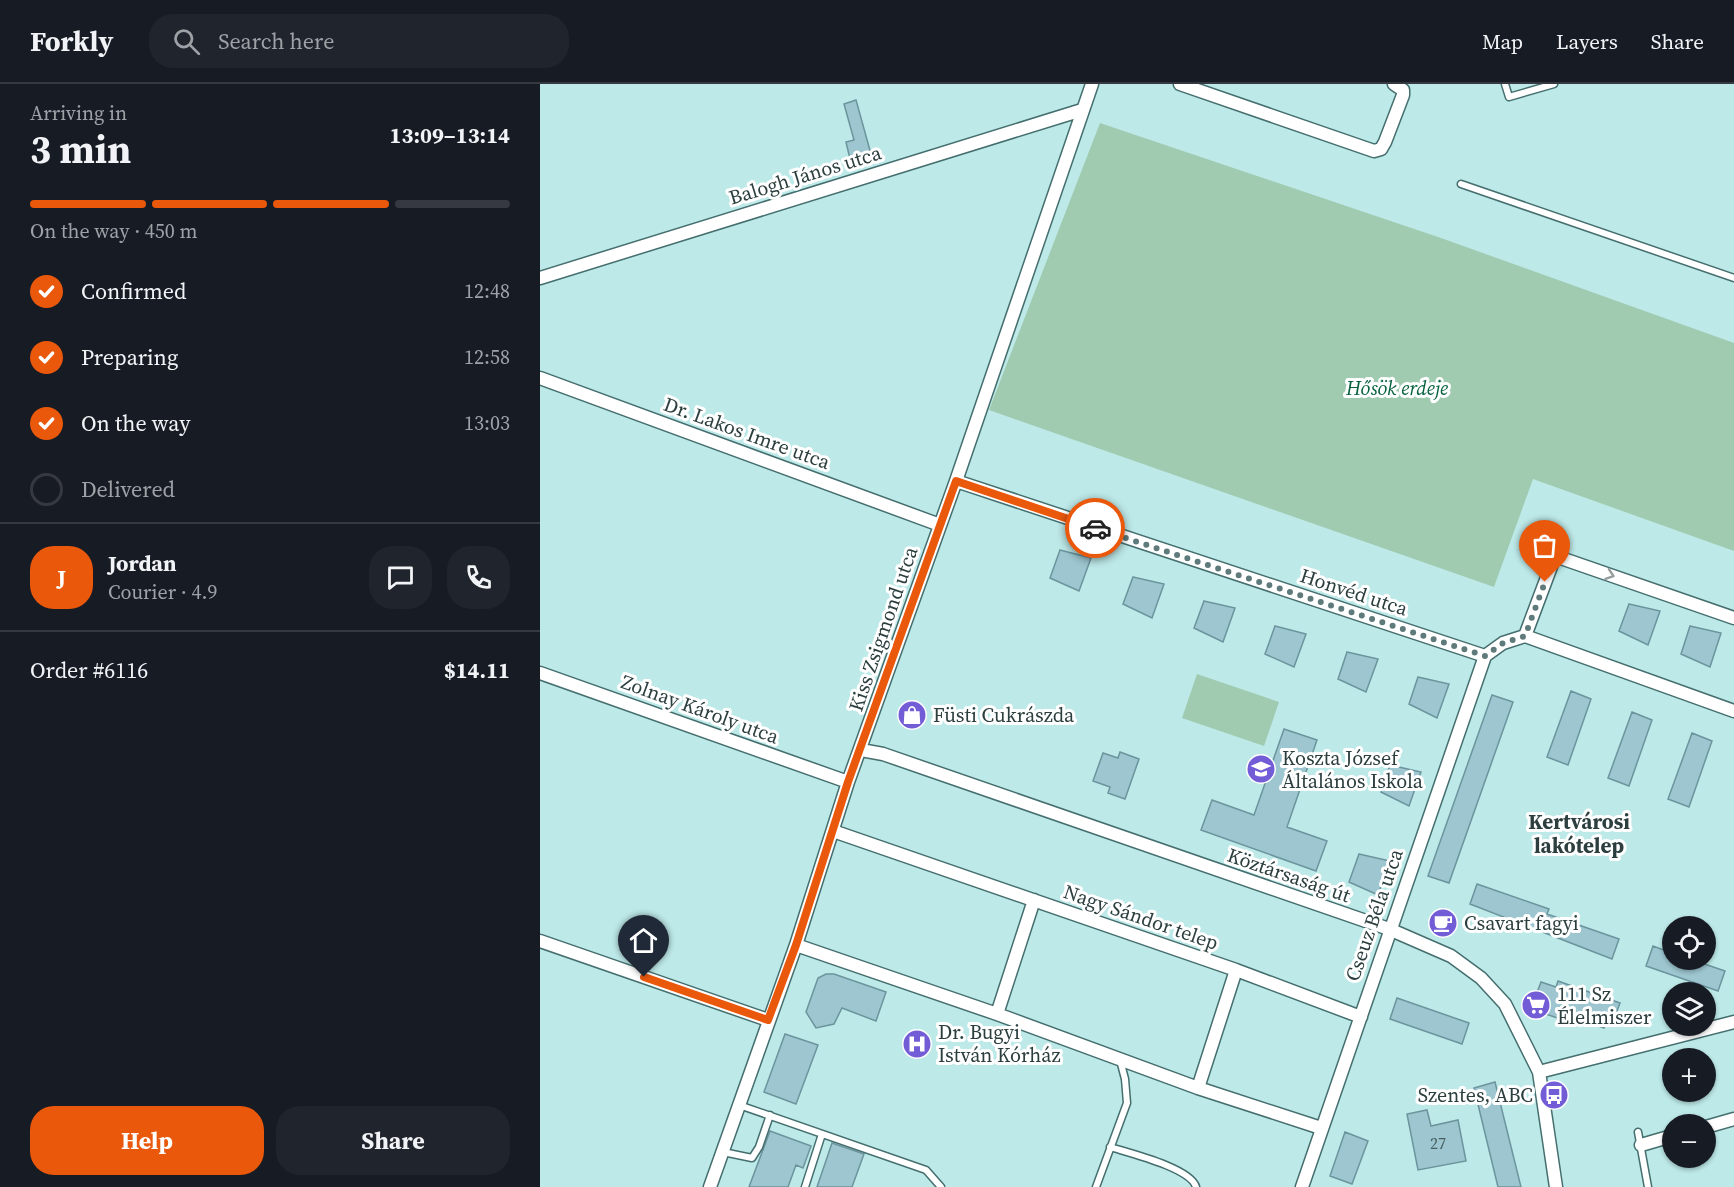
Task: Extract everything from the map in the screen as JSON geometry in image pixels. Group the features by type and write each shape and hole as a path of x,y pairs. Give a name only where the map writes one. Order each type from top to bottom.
{"street":[{"name":"Kiss Zsigmond utca","path":"710,1187 796,945 848,782 956,481 1092,84"},
{"path":"1180,84 1374,152 1381,149 1385,142 1403,96 1403,90 1394,84"},
{"name":"Balogh János utca","path":"540,278 1082,110"},
{"name":"Dr. Lakos Imre utca","path":"540,378 940,525"},
{"name":"Honvéd utca","path":"956,481 1485,656"},
{"path":"1525,636 1555,556 1734,618"},
{"path":"1485,656 1503,643 1525,636 1734,711"},
{"name":"Cseuz Béla utca","path":"1302,1187 1389,929 1485,656"},
{"name":"Zolnay Károly utca","path":"540,673 848,782"},
{"name":"Köztársaság út","path":"861,750 883,754 1389,929 1451,956 1481,978 1505,1004 1539,1072 1556,1187"},
{"name":"Nagy Sándor telep","path":"833,831 1236,970 1361,1017"},
{"name":"Nagy Sándor telep","path":"997,1014 1034,900"},
{"path":"540,941 768,1020"},
{"path":"796,945 997,1014 1198,1088 1321,1128"},
{"name":"Nagy Sándor telep","path":"1198,1088 1236,970"},
{"path":"1539,1072 1734,1022"},
{"path":"1716,1124 1734,1119"},
{"path":"1641,1145 1662,1139"}],"lane":[{"path":"1505,84 1509,98 1554,84"},
{"path":"1461,184 1734,279"},
{"path":"1096,1187 1127,1103 1120,1060"},
{"path":"738,1105 926,1170 941,1187"},
{"path":"722,1152 752,1158 759,1147 770,1115"},
{"path":"1638,1132 1648,1187"},
{"path":"805,1187 822,1134"},
{"path":"1110,1147 1183,1172 1195,1181 1196,1187"}],"green space":[{"name":"Hősök erdeje","path":"1100,123 1441,238 1734,343 1734,551 1533,479 1494,587 989,410"},
{"path":"1197,674 1279,702 1264,746 1182,718"}],"building":[{"path":"856,100 871,154 850,159 846,142 854,140 844,104"},
{"path":"1060,550 1091,558 1079,591 1050,578"},
{"path":"1133,577 1164,584 1152,618 1123,604"},
{"path":"1204,601 1235,608 1223,642 1194,628"},
{"path":"1629,604 1660,611 1648,645 1619,631"},
{"path":"1275,626 1306,634 1294,667 1265,654"},
{"path":"1690,626 1721,633 1710,667 1681,654"},
{"path":"1347,652 1378,659 1366,692 1338,679"},
{"path":"1418,677 1449,684 1437,718 1409,704"},
{"path":"1571,691 1591,699 1568,765 1547,757"},
{"path":"1492,695 1513,702 1449,883 1428,876"},
{"path":"1632,712 1652,720 1629,786 1608,778"},
{"path":"1284,729 1317,740 1287,827 1327,841 1316,871 1201,830 1212,800 1254,815"},
{"path":"1692,733 1712,741 1689,807 1668,799"},
{"path":"1120,752 1139,759 1125,799 1108,793 1110,787 1093,781 1103,753 1118,758"},
{"path":"1390,765 1421,772 1409,806 1381,792"},
{"path":"1359,854 1390,861 1378,895 1349,882"},
{"path":"1477,884 1549,909 1547,914 1619,939 1612,959 1470,904"},
{"path":"1653,946 1662,949 1662,970 1716,970 1716,968 1725,971 1718,991 1716,990 1716,982 1692,982 1646,966"},
{"path":"826,974 834,974 886,992 876,1021 842,1008 834,1024 816,1028 806,1012 818,978"},
{"path":"1558,981 1620,1003 1614,1019 1608,1017 1604,1028 1577,1018 1575,1024 1531,1009 1541,982 1556,987"},
{"path":"1397,998 1469,1023 1462,1044 1390,1019"},
{"path":"785,1034 818,1045 796,1104 764,1092"},
{"path":"1495,1082 1521,1187 1498,1187 1474,1088"},
{"path":"1427,1110 1431,1126 1458,1120 1466,1161 1418,1170 1407,1114"},
{"path":"770,1131 811,1146 803,1168 796,1165 788,1187 749,1187"},
{"path":"1345,1132 1368,1141 1352,1184 1330,1176"},
{"path":"832,1143 864,1154 852,1187 817,1187"}],"way so far":[{"path":"1095,528 1485,656 1503,643 1525,636 1545,582"}],"place":[{"name":"Füsti Cukrászda","path":"912,715"},
{"name":"Koszta József Általános Iskola","path":"1261,769"},
{"name":"Csavart fagyi","path":"1443,923"},
{"name":"111 Sz Élelmiszer","path":"1536,1005"},
{"name":"Dr. Bugyi István Kórház","path":"917,1044"},
{"name":"Szentes, ABC","path":"1554,1095"}],"district":[{"name":"Kertvárosi lakótelep","path":"1579,833"}],"route":[{"path":"644,977 768,1020 796,945 848,782 956,481 1095,528"}]}
